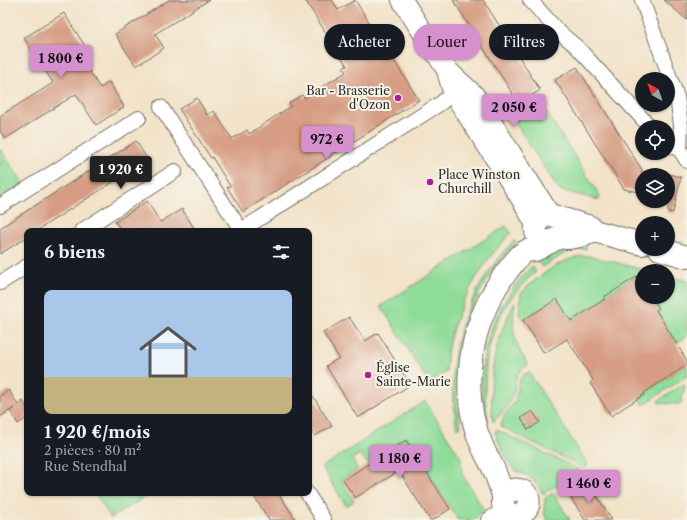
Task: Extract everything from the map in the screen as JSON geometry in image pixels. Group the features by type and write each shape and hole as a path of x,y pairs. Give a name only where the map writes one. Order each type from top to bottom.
{"main road":[{"path":"402,0 458,88 474,95 548,228 580,236 594,230 635,242"},
{"path":"513,510 475,430 469,392 469,373 472,353 484,314 494,292 508,271 527,251 528,243 548,228"},
{"path":"675,253 687,257"}],"street":[{"path":"530,0 644,120"},
{"path":"642,0 676,97 681,125 678,152"},
{"path":"245,228 441,103 458,88"},
{"path":"161,107 238,228"},
{"path":"0,206 139,118"},
{"path":"86,228 174,171"},
{"path":"0,283 24,268"},
{"path":"309,496 324,520"}],"green space":[{"path":"541,104 600,196 599,200 559,190 516,124 517,119"},
{"path":"0,149 24,184 0,200"},
{"path":"506,226 511,233 481,270 459,312 449,342 446,372 429,383 381,306"},
{"path":"514,240 516,243 485,283 473,305 464,328 456,376 457,401 461,427 457,428 453,401 453,375 456,351 462,327 470,304 482,282"},
{"path":"587,241 586,249 572,249 542,267 537,261 561,247"},
{"path":"590,256 635,267 635,277 604,296 605,299 571,321 557,299 523,320 519,314 521,293 548,270 572,258"},
{"path":"532,266 536,272 520,287 508,303 498,320 491,339 485,379 488,421 486,421 482,400 482,378 488,338 496,318 506,300 518,282"},
{"path":"675,278 687,281 687,336 676,343 656,310 659,308 656,304 675,304"},
{"path":"515,302 514,335 528,365 517,375 511,400 493,422 491,389 494,360 502,332"},
{"path":"687,365 687,376 643,405 639,399 645,395 644,393"},
{"path":"529,372 588,465 584,468 502,427 501,424 504,415 515,401 520,378"},
{"path":"684,384 685,386 681,403 659,403 658,401"},
{"path":"425,401 461,458 462,474 485,512 473,520 458,520 406,438 367,463 360,454 352,459 358,469 341,480 354,501 346,506 322,467"},
{"path":"497,430 580,470 543,494 539,487 531,479 512,467 498,441 495,431"},
{"path":"553,493 570,520 547,520 544,512 545,498"},
{"path":"97,496 146,496 111,518"}],"building":[{"path":"169,0 209,0 155,34 164,48 136,66 115,34"},
{"path":"305,0 332,0 338,10 355,0 370,24 324,24 324,30"},
{"path":"453,0 483,0 498,24 489,24 489,57 481,44 481,24 468,24"},
{"path":"664,0 687,0 687,20"},
{"path":"64,13 88,51 80,56 100,88 109,82 124,107 96,125 76,94 5,139 0,131 0,116 53,83 24,38"},
{"path":"343,60 393,60 419,100 243,212 227,187 230,186 212,157 211,158 179,109 197,98 207,115 214,111 232,139 247,130 249,134 291,106 289,103 302,95 304,98 346,72 343,68 347,66"},
{"path":"491,60 521,60 540,90 519,104"},
{"path":"577,67 641,168 635,168 635,191 624,189 555,80"},
{"path":"136,141 148,160 41,228 24,228 24,239 0,254 0,228"},
{"path":"675,176 681,177 675,204"},
{"path":"147,201 160,222 182,209 194,228 120,228 115,222"},
{"path":"668,208 674,208 673,213 668,212"},
{"path":"635,278 635,304 656,304 659,308 656,310 687,361 687,365 611,416 590,383 593,380 567,339 544,353 523,320 557,299 571,321 605,299 604,297"},
{"name":"Église Sainte-Marie","path":"349,317 365,341 378,333 410,385 358,418 326,366 339,358 323,333"},
{"path":"9,390 18,405 23,401 24,420 18,424 10,411 14,408 0,417 0,396"},
{"path":"312,395 332,426 315,436 312,432"},
{"path":"532,411 540,422 528,430 521,418"},
{"path":"406,440 450,509 433,520 430,520 399,471 355,498 343,480"},
{"path":"589,483 612,520 585,520 569,495"},
{"path":"254,496 280,496 296,520 269,520"}],"place":[{"name":"Bar - Brasserie d'Ozon","path":"398,98"},
{"name":"Place Winston Churchill","path":"430,182"},
{"name":"Église Sainte-Marie","path":"368,375"}]}
